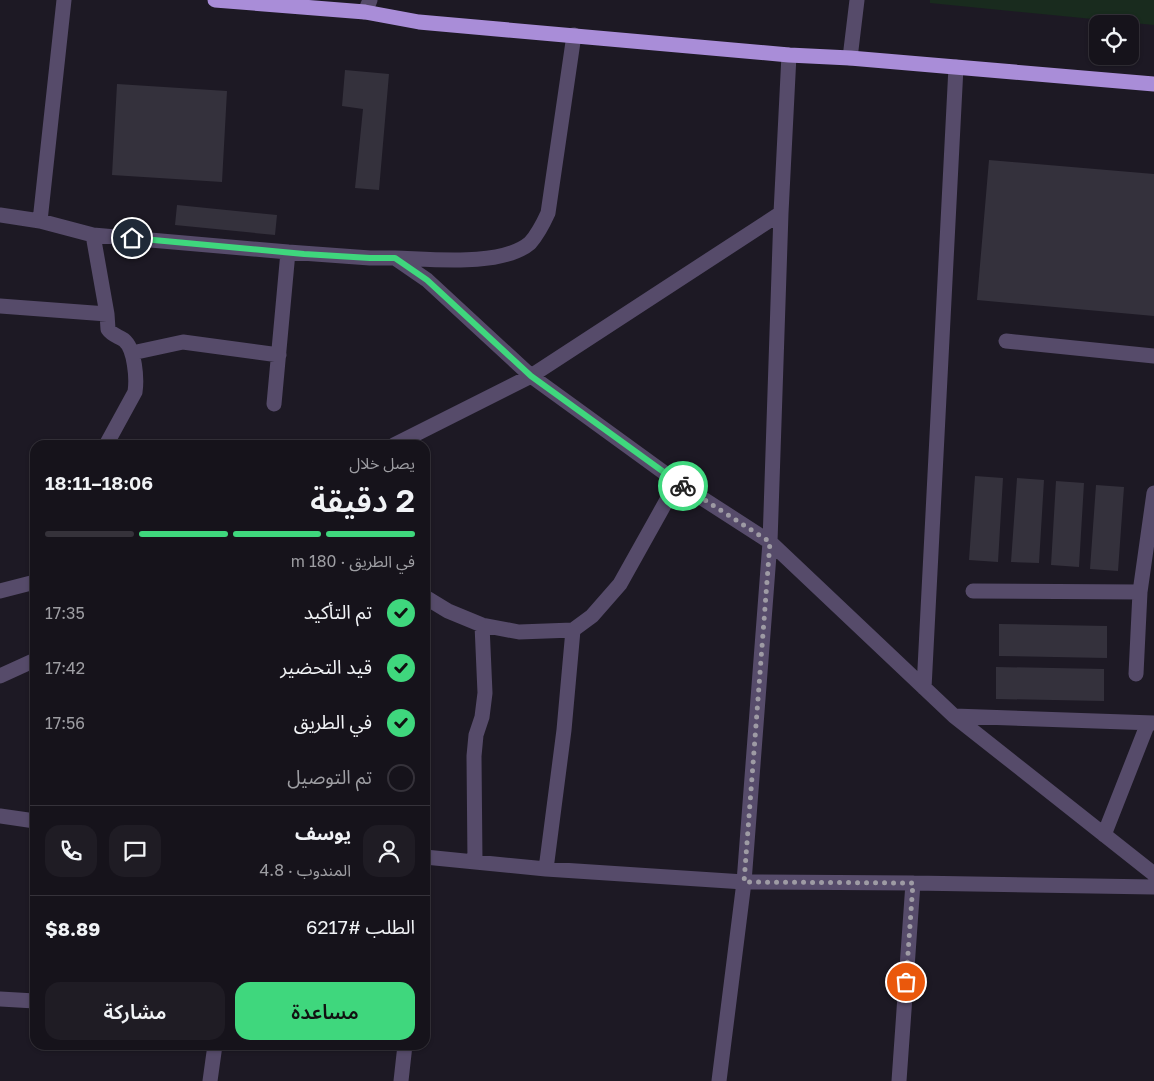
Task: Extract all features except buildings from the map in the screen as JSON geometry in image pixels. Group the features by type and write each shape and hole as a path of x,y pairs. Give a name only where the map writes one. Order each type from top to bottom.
{"highway":[{"path":"215,0 368,6 419,22 789,55 850,58 1154,84"}],"street":[{"path":"40,221 64,0"},
{"path":"850,58 857,0"},
{"path":"0,214 40,221 93,235 288,252 370,258 480,259 498,258 515,253 530,243 541,229 548,213 574,36"},
{"path":"719,1081 744,882 770,542 781,213 789,55"},
{"path":"924,688 956,67"},
{"path":"404,440 531,376 781,213"},
{"path":"93,235 108,329 128,344 132,353 136,374 135,392 109,440"},
{"path":"274,404 288,252"},
{"path":"395,258 427,280 531,376 677,482 770,542 954,716 1154,874"},
{"path":"0,306 107,314"},
{"path":"1006,341 1154,356"},
{"path":"132,353 183,342 279,355"},
{"path":"430,600 448,611 482,625 519,632 573,630 592,616 620,584 677,482"},
{"path":"1136,674 1140,592 1154,493"},
{"path":"0,591 30,583"},
{"path":"973,591 1140,592"},
{"path":"475,862 474,756 476,735 485,693 482,625"},
{"path":"546,868 564,730 573,630"},
{"path":"0,676 30,662"},
{"path":"954,716 1151,723 1104,835"},
{"path":"0,816 30,820"},
{"path":"430,858 744,882 1154,887"},
{"path":"899,1081 913,883"},
{"path":"0,998 30,1001"},
{"path":"210,1081 214,1050"},
{"path":"401,1081 404,1050"}],"green space":[{"path":"930,0 1154,0 1154,25 1139,24 1139,15 1089,15 1089,19 930,3"}],"way so far":[{"path":"683,486 770,542 744,882 913,883 906,982"}],"route":[{"path":"132,238 304,254 395,258 427,280 531,376 683,486"}]}
